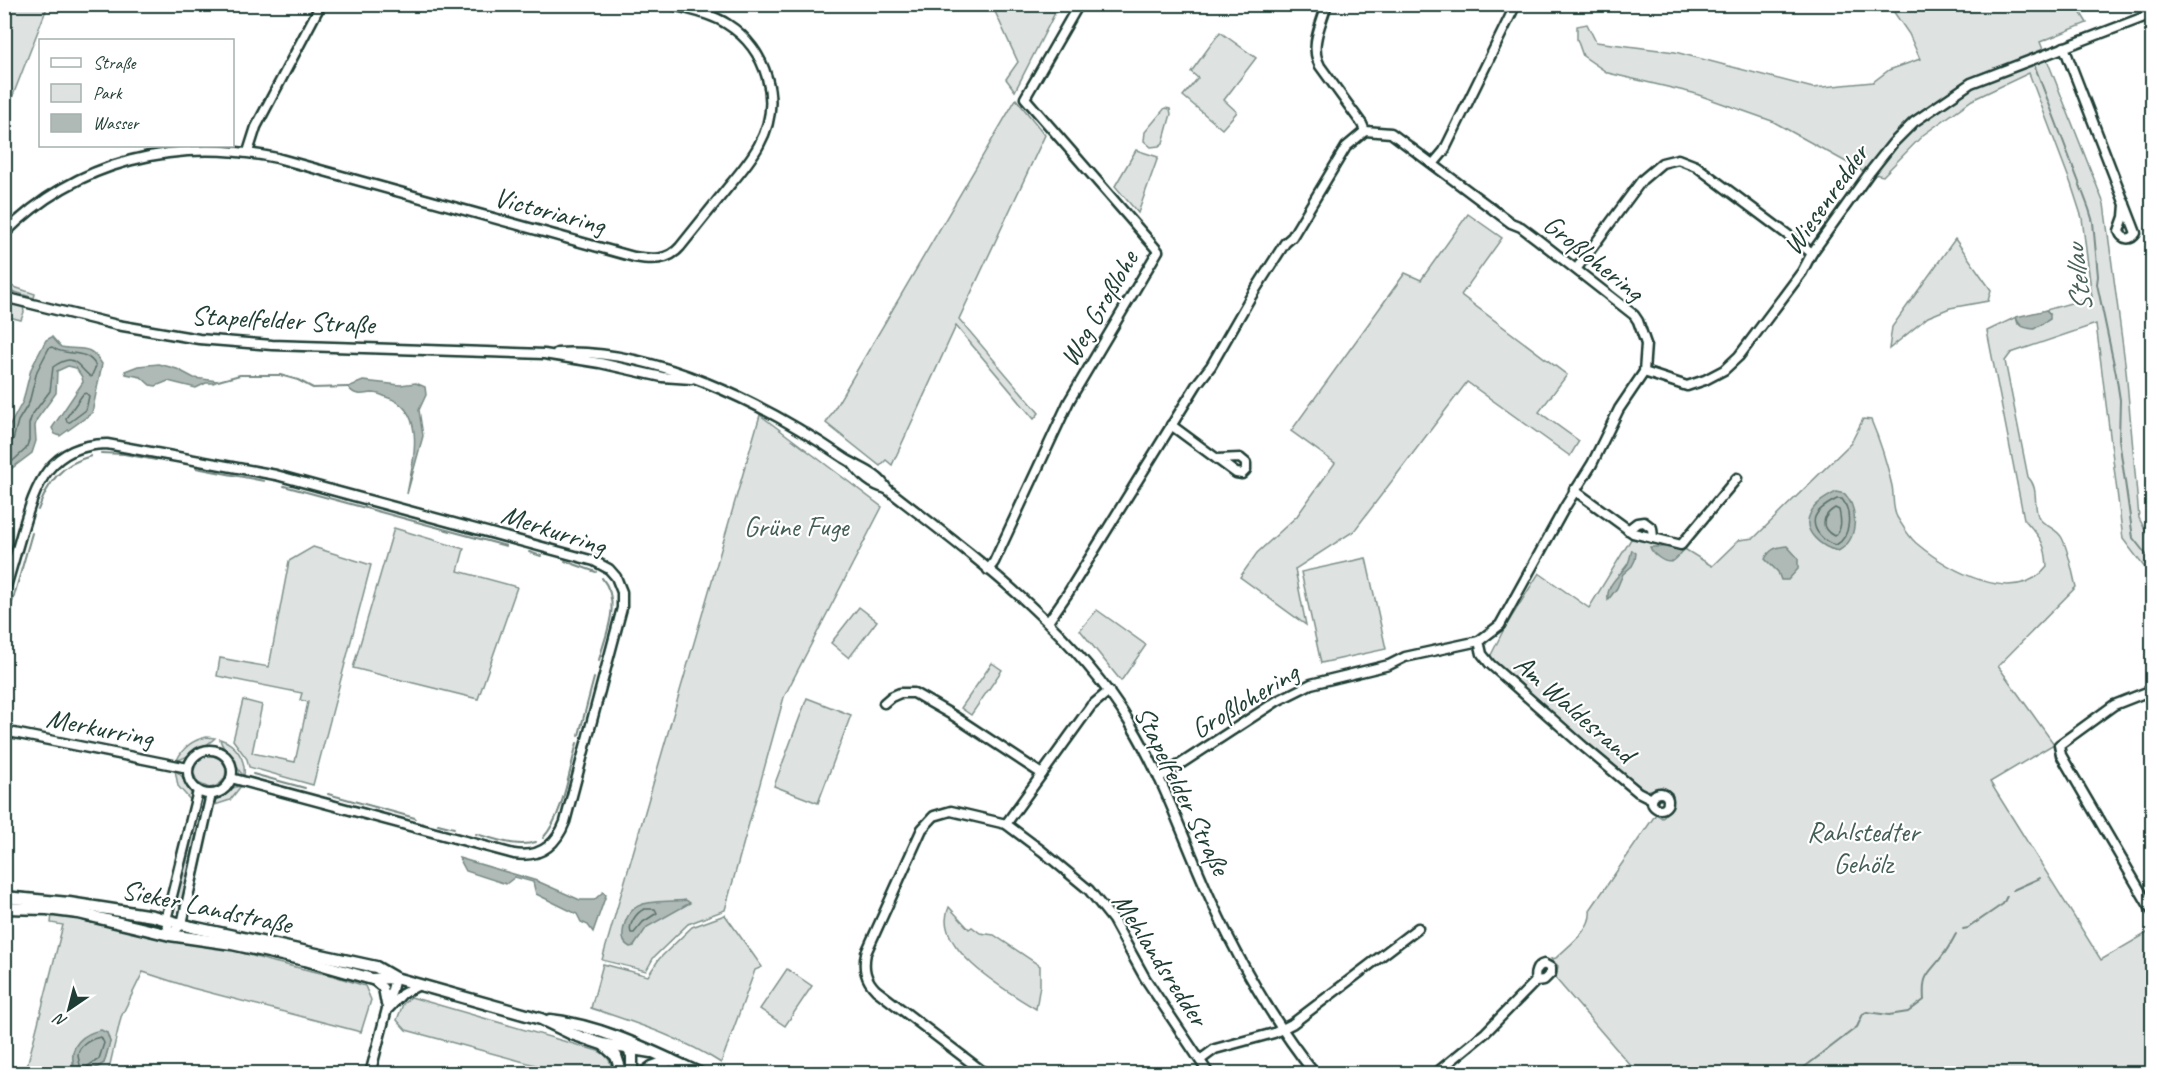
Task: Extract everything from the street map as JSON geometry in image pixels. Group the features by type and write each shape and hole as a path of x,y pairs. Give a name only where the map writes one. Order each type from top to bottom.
{"main road":[{"name":"Sieker Landstraße","path":"4,897 113,909 376,967 395,978 541,1019 602,1044 651,1052"},
{"name":"Sieker Landstraße","path":"4,908 47,909 78,913 170,935 232,944 305,960 372,979 395,978"},
{"name":"Sieker Landstraße","path":"541,1019 576,1023 701,1074"},
{"name":"Sieker Landstraße","path":"615,1037 628,1049"},
{"path":"602,1044 616,1056 620,1071"},
{"path":"620,1071 628,1049"},
{"path":"628,1049 632,1055 632,1074"},
{"path":"643,1074 652,1067 671,1060"}],"street":[{"path":"248,152 256,127 321,4"},
{"name":"Victoriaring","path":"4,234 34,207 83,177 105,168 178,150 217,149 277,158 634,257 654,259 670,256 680,247 751,159 762,140 770,105 766,73 761,60 747,40 716,18 670,4"},
{"name":"Weg Großlohe","path":"988,570 994,562 1069,401 1158,250 1025,98 1079,4"},
{"path":"1048,622 1170,425 1211,366 1250,298 1285,243 1292,237 1346,147 1365,131 1315,56 1314,46 1326,4"},
{"path":"1433,164 1443,151 1516,4"},
{"name":"Wiesenredder","path":"1644,372 1687,386 1705,381 1724,370 1739,356 1802,272 1812,253 1893,142 1914,122 1971,83 2152,14"},
{"path":"2064,47 2125,204"},
{"name":"Großlohering","path":"1159,778 1277,701 1311,684 1389,665 1405,657 1479,641 1500,625 1575,490 1592,464 1619,409 1644,372 1646,344 1634,315 1577,268 1521,227 1511,223 1391,133 1365,131"},
{"path":"1577,268 1642,180 1662,163 1678,159 1696,166 1812,253"},
{"name":"Stapelfelder Straße","path":"4,292 23,300"},
{"name":"Stapelfelder Straße","path":"4,297 117,325 235,343 544,354 576,352 618,357 692,379 769,412 852,463 870,482 877,487 888,489 988,570 1048,622 1109,691 1131,725 1159,778 1217,914 1241,960 1283,1029 1315,1074"},
{"name":"Stapelfelder Straße","path":"544,354 600,363 662,377 692,379"},
{"path":"1170,425 1217,459"},
{"name":"Merkurring","path":"4,594 33,495 43,477 54,464 68,454 89,446 107,444 276,475 522,540 594,561 609,569 618,581 622,592 621,608 564,822 553,843 541,852 525,855 514,854 231,778 231,767 228,760 213,750 197,753 188,768 190,782 198,791"},
{"path":"1575,490 1633,533 1681,545 1737,478"},
{"path":"1628,530 1637,523 1647,523 1652,528 1653,538"},
{"name":"Am Waldesrand","path":"1479,641 1482,654 1490,664 1592,754 1638,792 1652,799"},
{"path":"2152,690 2114,705 2059,745 2061,755 2152,911"},
{"path":"1006,824 1091,706 1109,691"},
{"path":"884,703 900,693 914,693 954,716 1042,774"},
{"name":"Merkurring","path":"4,731 188,768"},
{"path":"211,794 182,924 170,935 166,920 198,791 211,794 224,788 231,778"},
{"name":"Mehlandsredder","path":"986,1074 873,987 865,972 865,960 877,928 918,837 927,822 941,812 951,811 1006,824 1089,890 1105,908 1145,978 1209,1074"},
{"name":"Mehlandsredder","path":"1200,1060 1215,1049 1283,1029 1292,1024 1418,928"},
{"path":"370,1074 395,978"},
{"path":"372,979 383,988 386,995 386,1013"},
{"path":"1435,1074 1485,1033 1536,981"},
{"path":"386,1013 397,997 419,985"}],"green space":[{"path":"4,5 48,5 5,116"},
{"path":"992,5 1059,5 1015,91 1006,79 1018,62"},
{"name":"Rahlstedter Gehölz","path":"1889,5 2076,5 2087,23 2040,42 2104,204 2126,370 2139,518 2152,543 2152,575 2123,539 2096,324 2011,353 2005,361 2028,477 2035,490 2038,516 2062,538 2076,587 1998,666 2054,744 1990,782 2101,960 2152,930 2152,1073 1637,1073 1556,979 1558,966 1551,959 1556,958 1584,930 1588,924 1590,910 1656,814 1662,818 1669,810 1673,797 1672,793 1662,787 1646,791 1641,788 1489,659 1504,629 1539,573 1589,608 1631,539 1683,548 1712,566 1739,540 1754,538 1851,443 1863,419 1871,420 1880,444 1892,486 1895,513 1916,543 1962,573 1999,584 2017,584 2033,579 2047,567 2041,541 2024,519 1987,331 2016,317 2018,324 2050,314 2046,310 2092,297 2082,218 2029,73 1972,100 1923,135 1883,176 1864,172 1772,121 1693,93 1608,73 1583,56 1577,39 1577,26 1587,24 1596,42 1675,52 1813,88 1873,82 1889,70 1920,59 1909,34"},
{"path":"1220,32 1256,58 1224,100 1237,112 1222,129 1183,96 1198,78 1191,72"},
{"name":"Grüne Fuge","path":"1016,99 1045,135 959,319 1039,413 1034,419 956,326 892,465 886,460 880,466 826,423"},
{"path":"1165,108 1170,109 1171,114 1163,143 1151,147 1144,141 1145,132"},
{"path":"1136,150 1158,157 1138,213 1115,186"},
{"path":"1468,214 1502,238 1461,295 1567,375 1539,412 1579,441 1570,456 1467,382 1354,531 1295,569 1306,625 1240,577 1257,553 1297,516 1335,463 1291,431 1405,273 1421,280"},
{"path":"1955,239 1991,290 1988,301 1950,308 1928,317 1889,349 1892,327"},
{"path":"5,284 35,294 34,298 5,289"},
{"path":"5,301 23,306 24,312 21,320 5,316"},
{"name":"Grüne Fuge","path":"760,415 882,507 784,697 725,910 688,924 654,957 646,971 602,960"},
{"path":"394,528 464,549 458,571 517,587 478,699 353,668"},
{"path":"313,547 371,565 313,785 249,767 247,759 233,740 243,700 262,705 252,753 295,762 308,702 300,700 302,693 217,676 220,658 269,667 289,561"},
{"path":"1366,558 1386,649 1321,663 1301,572"},
{"path":"859,607 877,621 849,658 831,643"},
{"path":"1097,610 1146,645 1121,681 1080,630"},
{"path":"992,663 1002,670 971,715 961,708"},
{"path":"807,698 851,715 818,803 774,786"},
{"path":"207,737 215,738 197,751 177,760 189,745"},
{"path":"220,739 231,744 239,753 242,758 244,776 223,747"},
{"path":"208,755 221,761 226,771 222,782 209,788 198,783 193,772 198,761"},
{"path":"175,770 187,784 192,802 178,786"},
{"path":"241,786 230,800 212,806 224,792"},
{"path":"198,807 204,808 183,906 175,904"},
{"path":"949,907 969,929 972,927 980,933 994,935 1040,966 1036,1009 991,980 961,952 951,937 946,922"},
{"path":"52,914 227,948 365,986 371,1000 361,1032 192,988 143,972 121,1017 108,1073 92,1074 92,1071 104,1063 110,1042 107,1033 73,1059 73,1066 65,1073 25,1074 63,925 51,923"},
{"path":"725,915 762,967 755,970 721,1063 674,1038 591,1008 603,964 648,976 659,959 692,927"},
{"path":"787,969 812,986 785,1026 760,1009"},
{"path":"411,997 598,1051 609,1060 612,1073 565,1073 406,1030 397,1020 403,1004"}],"water":[{"path":"2046,310 2050,314 2050,319 2034,329 2022,326 2016,317"},
{"path":"52,337 61,347 89,350 102,364 92,413 60,436 55,434 52,428 83,382 76,368 68,366 57,371 56,393 37,419 36,441 32,453 11,469 5,481 5,449 9,427 23,401 31,369 46,340"},
{"path":"159,364 177,369 194,378 218,381 196,388 168,381 156,386 150,385 141,377 126,374 125,371 138,366"},
{"path":"363,381 400,385 416,383 425,387 426,395 419,410 423,436 407,494 414,452 413,425 408,413 399,403 378,394 356,394 348,387"},
{"path":"1836,492 1845,494 1853,508 1854,516 1853,533 1850,540 1838,551 1820,543 1808,527 1810,514 1814,507"},
{"path":"1787,546 1798,558 1798,569 1788,580 1781,580 1778,572 1765,559 1774,549"},
{"path":"1650,547 1669,547 1683,551 1670,562 1659,558"},
{"path":"1632,550 1636,553 1635,560 1623,574 1608,600 1609,589 1628,563"},
{"path":"459,858 537,881 580,900 594,900 603,892 606,895 593,932 588,925 581,922 577,914 536,894 533,882 515,877 506,884 466,871"},
{"path":"686,900 690,903 647,927 634,946 630,947 625,943 623,935 626,920 638,906 646,903"},
{"path":"101,1030 107,1033 110,1042 104,1063 92,1073 65,1073 74,1064 73,1052 79,1041"}],"waterway":[{"name":"Stellau","path":"2034,64 2093,222 2097,284 2120,400 2119,439 2133,538 2152,562"},
{"path":"218,381 240,375 280,375 298,380 313,388 348,387"},
{"path":"101,453 124,454 156,460"},
{"path":"38,510 46,491 57,476 71,464 91,456"},
{"path":"196,468 264,481"},
{"path":"284,486 506,546"},
{"path":"10,610 32,533"},
{"path":"529,552 541,556"},
{"path":"565,561 596,572"},
{"path":"599,660 612,607 608,587 602,578"},
{"path":"579,735 594,678"},
{"path":"543,838 556,818 577,743"},
{"path":"253,774 305,788"},
{"path":"328,794 415,818"},
{"path":"438,824 454,828"},
{"path":"476,834 521,844 536,842"},
{"path":"2013,890 2040,878"},
{"path":"1963,929 1968,928 2003,904 2007,896"},
{"path":"1802,1069 1857,1027 1863,1014 1867,1012 1889,1015 1908,1012 1924,1000 1925,979 1956,934"}]}
